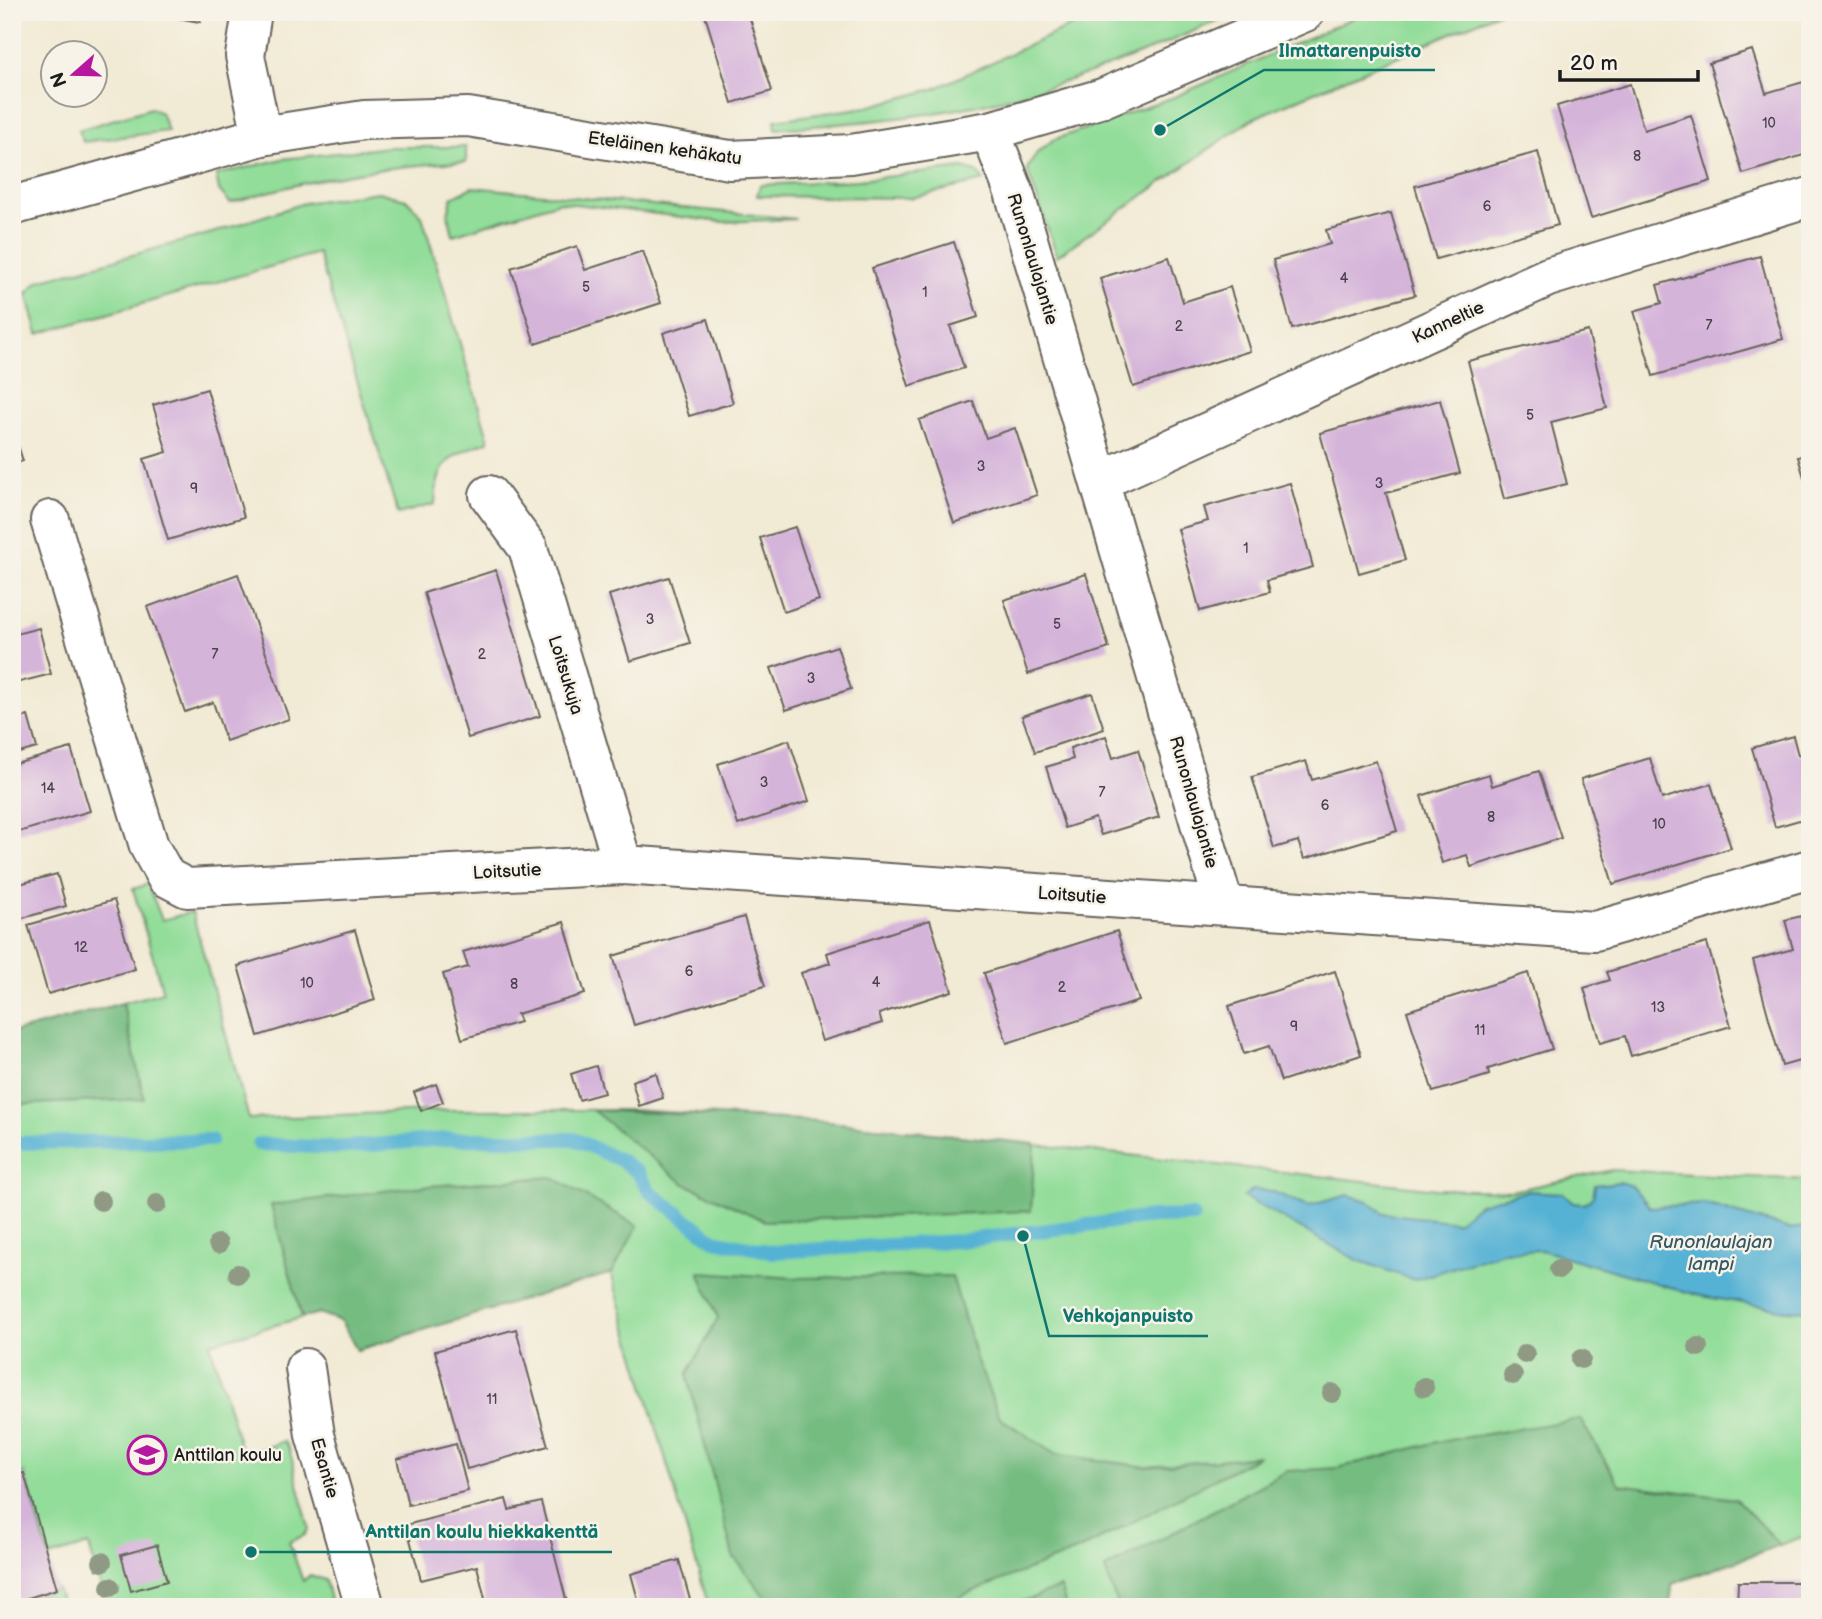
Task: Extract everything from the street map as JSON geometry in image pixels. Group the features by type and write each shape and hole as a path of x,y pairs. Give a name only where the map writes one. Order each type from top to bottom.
{"street":[{"path":"252,12 245,56 262,136"},
{"name":"Eteläinen kehäkatu","path":"12,206 262,136 364,120 468,117 730,160 851,154 990,131 1102,97 1306,12"},
{"name":"Runonlaulajantie","path":"990,131 1014,192 1224,905"},
{"name":"Kanneltie","path":"1100,481 1548,276 1810,197"},
{"name":"Loitsukuja","path":"489,495 528,548 623,865"},
{"name":"Loitsutie","path":"50,520 149,846 166,877 187,888 623,865 1224,905"},
{"path":"1224,905 1595,931 1810,869"},
{"name":"Esantie","path":"305,1368 315,1435 365,1607"}],"green space":[{"path":"1101,12 1236,12 1126,59 1013,97 866,122 776,129 775,120 867,107 934,89"},
{"path":"1367,12 1500,12 1252,119 1057,256 1027,169 1037,153 1053,140 1174,97"},
{"path":"151,108 161,113 168,131 83,142 79,130"},
{"path":"389,147 466,147 466,162 406,166 347,175 230,203 219,190 216,175 282,159"},
{"path":"963,168 977,172 984,181 911,198 757,196 760,185 858,180"},
{"path":"472,187 796,219 722,222 559,202 453,235 448,214 452,197"},
{"path":"378,192 406,199 422,216 489,441 448,461 439,478 435,504 398,514 318,253 38,334 27,293 39,281 212,233 304,203"},
{"path":"148,884 162,920 192,912 249,1119 451,1110 633,1110 819,1121 1437,1189 1511,1191 1612,1170 1810,1180 1810,1534 1672,1584 1670,1607 709,1607 611,1273 357,1350 341,1321 319,1313 210,1343 243,1456 284,1441 289,1448 309,1528 305,1535 289,1542 303,1581 310,1575 325,1580 332,1607 106,1607 89,1545 49,1557 24,1473 12,1476 12,1033 163,992 133,889"},
{"path":"123,1003 144,1099 12,1105 12,1033"},
{"path":"592,1110 819,1121 1035,1144 1031,1211 765,1221 683,1183"},
{"path":"552,1177 638,1226 612,1273 357,1350 341,1321 319,1313 302,1318 271,1205 415,1187"},
{"path":"699,1272 797,1278 952,1276 977,1361 1000,1418 1055,1454 1147,1467 1259,1456 1079,1550 933,1607 773,1607 733,1556 687,1375 718,1318"},
{"path":"1580,1419 1619,1484 1736,1499 1780,1545 1672,1584 1670,1607 1118,1607 1105,1569 1287,1471 1338,1468 1437,1442"},
{"path":"1060,1587 1067,1607 1008,1607"},
{"path":"57,1589 61,1601 52,1607 12,1607 12,1603"}],"water":[{"name":"Runonlaulajan lampi","path":"1619,1182 1632,1186 1650,1207 1705,1204 1790,1229 1810,1226 1810,1311 1785,1310 1701,1296 1541,1250 1503,1252 1414,1280 1357,1260 1244,1197 1252,1190 1271,1191 1308,1206 1348,1195 1368,1201 1383,1213 1457,1222 1479,1204 1527,1191 1562,1193 1573,1203 1584,1204 1593,1197 1595,1185"}],"building":[{"path":"146,12 201,12 200,22"},
{"path":"704,12 748,12 772,91 732,103"},
{"path":"1752,50 1766,93 1810,80 1810,153 1743,174 1709,63"},
{"path":"1630,84 1644,130 1691,115 1711,181 1591,218 1557,106"},
{"path":"1538,152 1558,225 1436,259 1415,186"},
{"path":"1391,213 1415,295 1292,329 1273,260 1330,244 1326,230"},
{"path":"954,242 978,317 950,326 964,368 909,386 872,268"},
{"path":"577,246 585,270 643,251 661,303 535,344 511,268"},
{"path":"1760,256 1783,339 1653,376 1634,311 1662,303 1657,285"},
{"path":"1169,257 1183,302 1230,287 1250,351 1133,387 1100,278"},
{"path":"708,319 733,403 689,416 663,333"},
{"path":"1588,331 1607,408 1551,422 1567,484 1504,499 1468,361"},
{"path":"207,389 244,517 168,540 144,459 167,452 153,405"},
{"path":"1440,400 1460,473 1386,493 1405,560 1359,573 1320,433"},
{"path":"973,401 986,438 1015,428 1037,495 954,523 919,420"},
{"path":"12,427 23,461 12,465"},
{"path":"1810,454 1810,494 1809,494 1798,457"},
{"path":"1290,483 1313,567 1267,580 1270,592 1200,611 1178,529 1208,521 1204,507"},
{"path":"795,527 819,600 784,612 760,538"},
{"path":"496,570 540,716 468,738 424,593"},
{"path":"238,574 289,719 226,741 213,702 185,712 147,607"},
{"path":"1086,574 1109,648 1028,674 1004,600"},
{"path":"669,577 690,643 630,661 609,595"},
{"path":"39,628 51,674 12,684 12,635"},
{"path":"837,646 851,689 786,710 771,668"},
{"path":"1092,693 1104,729 1035,752 1022,716"},
{"path":"28,716 37,748 12,755 12,721"},
{"path":"1106,736 1113,758 1138,750 1159,817 1101,835 1095,818 1065,828 1046,767 1073,759 1070,748"},
{"path":"1793,736 1798,755 1810,752 1810,817 1775,827 1752,748"},
{"path":"789,740 809,801 738,825 718,764"},
{"path":"71,748 90,811 12,834 12,765"},
{"path":"1650,758 1662,799 1711,784 1731,848 1613,884 1581,779"},
{"path":"1306,761 1312,780 1376,761 1397,831 1304,859 1298,841 1274,848 1252,777"},
{"path":"1539,771 1561,838 1471,867 1467,855 1442,863 1421,796 1489,774 1492,786"},
{"path":"57,874 66,906 12,921 12,886"},
{"path":"114,900 135,969 48,994 28,925"},
{"path":"1810,914 1810,1058 1782,1066 1753,960 1793,949 1785,920"},
{"path":"744,917 765,986 634,1025 613,956"},
{"path":"930,920 952,991 879,1014 882,1023 822,1041 801,973 830,963 827,953"},
{"path":"564,922 585,994 517,1014 520,1022 462,1039 443,974 468,967 463,952"},
{"path":"355,930 375,1000 258,1036 238,966"},
{"path":"1117,931 1139,1001 1007,1043 984,973"},
{"path":"1707,943 1731,1026 1631,1056 1625,1036 1600,1043 1584,988 1610,980 1607,972"},
{"path":"1335,971 1361,1055 1281,1081 1269,1046 1244,1054 1229,1006"},
{"path":"1528,973 1552,1049 1488,1069 1489,1075 1433,1092 1407,1011"},
{"path":"596,1066 604,1093 579,1100 571,1074"},
{"path":"656,1073 663,1098 639,1106 632,1081"},
{"path":"436,1084 443,1102 421,1111 414,1092"},
{"path":"516,1329 548,1446 467,1469 435,1351"},
{"path":"456,1444 468,1491 408,1505 397,1459"},
{"path":"24,1473 57,1589 12,1603 12,1476"},
{"path":"506,1499 509,1510 541,1502 567,1603 551,1607 487,1607 477,1566 421,1580 406,1525"},
{"path":"157,1545 167,1581 131,1591 121,1555"},
{"path":"679,1560 692,1607 640,1607 631,1574"},
{"path":"1738,1582 1810,1582 1810,1607 1737,1607"}],"waterway":[{"path":"259,1144 334,1148 446,1139 574,1139 622,1161 638,1173 650,1192 714,1240 773,1252 959,1241 1152,1217 1193,1216"},
{"path":"12,1143 211,1140"}],"place":[{"name":"Ilmattarenpuisto","path":"1160,130"},
{"name":"Vehkojanpuisto","path":"1023,1236"},
{"name":"Anttilan koulu","path":"147,1455"},
{"name":"Anttilan koulu hiekkakenttä","path":"251,1552"}]}
